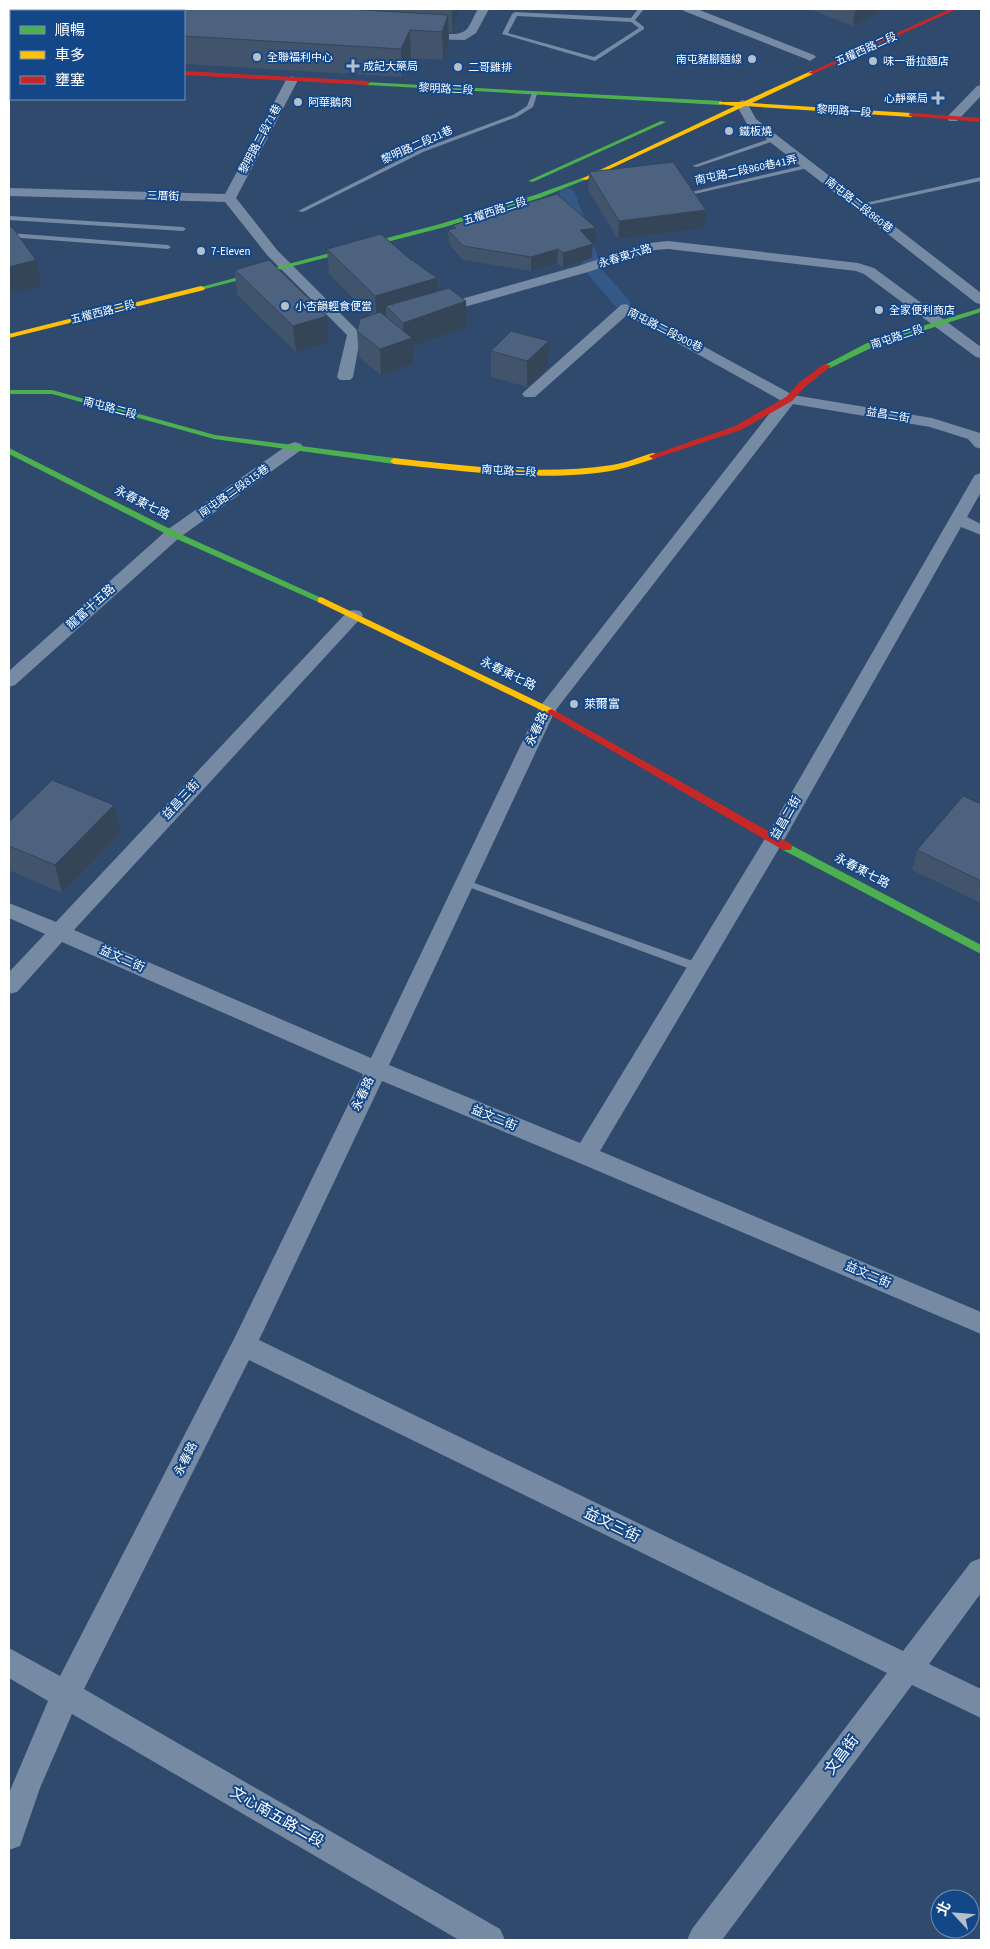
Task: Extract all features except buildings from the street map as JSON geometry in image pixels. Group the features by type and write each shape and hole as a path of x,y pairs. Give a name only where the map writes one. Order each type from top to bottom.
{"main road":[{"name":"五權西路二段","path":"9,336 277,259 461,222 533,199 593,176 742,104 954,9"},
{"path":"793,65 814,55"},
{"name":"黎明路二段","path":"185,73 534,94 707,102"},
{"name":"五權西路二段","path":"516,187 733,91"},
{"name":"黎明路一段","path":"707,102 981,120"},
{"name":"南屯路二段","path":"9,392 52,392 214,437 463,469 546,473 614,468 738,428 789,399 814,374 842,357 870,345 981,310"},
{"name":"永春東七路","path":"9,451 173,534 354,615 547,708 774,840 981,950"}],"street":[{"path":"413,35 461,38 472,31 483,9"},
{"path":"688,9 814,55"},
{"path":"9,67 10,63"},
{"name":"黎明路二段71巷","path":"229,198 292,80"},
{"path":"952,118 981,89"},
{"name":"南屯路二段860巷","path":"742,104 751,121 981,300"},
{"name":"三厝街","path":"9,192 229,198"},
{"path":"229,198 247,225 277,259 359,332 345,377"},
{"name":"永春東六路","path":"420,315 583,269 654,246 668,245 858,267 869,271 981,354"},
{"name":"南屯路二段900巷","path":"530,394 626,308 789,399"},
{"name":"益昌二街","path":"789,399 932,423 974,436 981,444"},
{"name":"永春路","path":"9,1834 26,1786 66,1694 244,1345 466,883 547,708 789,399"},
{"name":"南屯路二段815巷","path":"173,534 295,447"},
{"name":"益昌二街","path":"585,1155 774,840 981,478"},
{"path":"958,519 981,530"},
{"name":"龍富十五路","path":"9,681 173,534"},
{"name":"益昌三街","path":"9,986 354,615"},
{"name":"益文二街","path":"9,910 375,1069 585,1155 981,1323"},
{"name":"益文三街","path":"244,1345 981,1704"},
{"name":"文昌街","path":"703,1940 981,1571"},
{"name":"文心南五路二段","path":"9,1662 489,1940"}],"lane":[{"path":"632,20 641,9"},
{"path":"515,14 632,20 642,28 595,59 505,34 515,14"},
{"name":"黎明路二段21巷","path":"301,212 421,152 515,116 530,107 534,94"},
{"path":"695,166 775,139"},
{"name":"南屯路二段860巷41弄","path":"686,194 810,166"},
{"path":"859,205 981,178"},
{"path":"9,218 183,229"},
{"path":"9,235 15,242"},
{"path":"9,235 168,247"},
{"path":"466,883 697,967"}],"waterway":[{"path":"567,193 595,272 622,303"}],"traffic: fast":[{"path":"367,83 721,103"},
{"path":"531,181 663,122"},
{"path":"201,288 442,226 490,212 584,179"},
{"path":"827,366 870,345 981,310"},
{"path":"9,392 52,392 214,437 394,461"},
{"path":"9,451 173,534 321,600"},
{"path":"787,847 981,950"}],"traffic: slow":[{"path":"584,179 811,73"},
{"path":"721,103 911,115"},
{"path":"9,336 201,288"},
{"path":"394,461 503,471 558,472 612,468 653,456"},
{"path":"321,600 552,712"}],"traffic: jam":[{"path":"811,73 954,9"},
{"path":"185,73 367,83"},
{"path":"911,115 981,120"},
{"path":"653,456 738,428 789,399 803,384 827,366"},
{"path":"552,712 787,847"}],"place":[{"name":"全聯福利中心","path":"257,57"},
{"name":"南屯豬腳麵線","path":"752,59"},
{"name":"味一番拉麵店","path":"873,61"},
{"name":"成記大藥局","path":"353,66"},
{"name":"二哥雞排","path":"458,67"},
{"name":"心靜藥局","path":"938,98"},
{"name":"阿華鵝肉","path":"298,102"},
{"name":"鐵板燒","path":"729,131"},
{"name":"7-Eleven","path":"201,251"},
{"name":"小杏韻輕食便當","path":"285,306"},
{"name":"全家便利商店","path":"879,310"},
{"name":"萊爾富","path":"574,704"}]}
